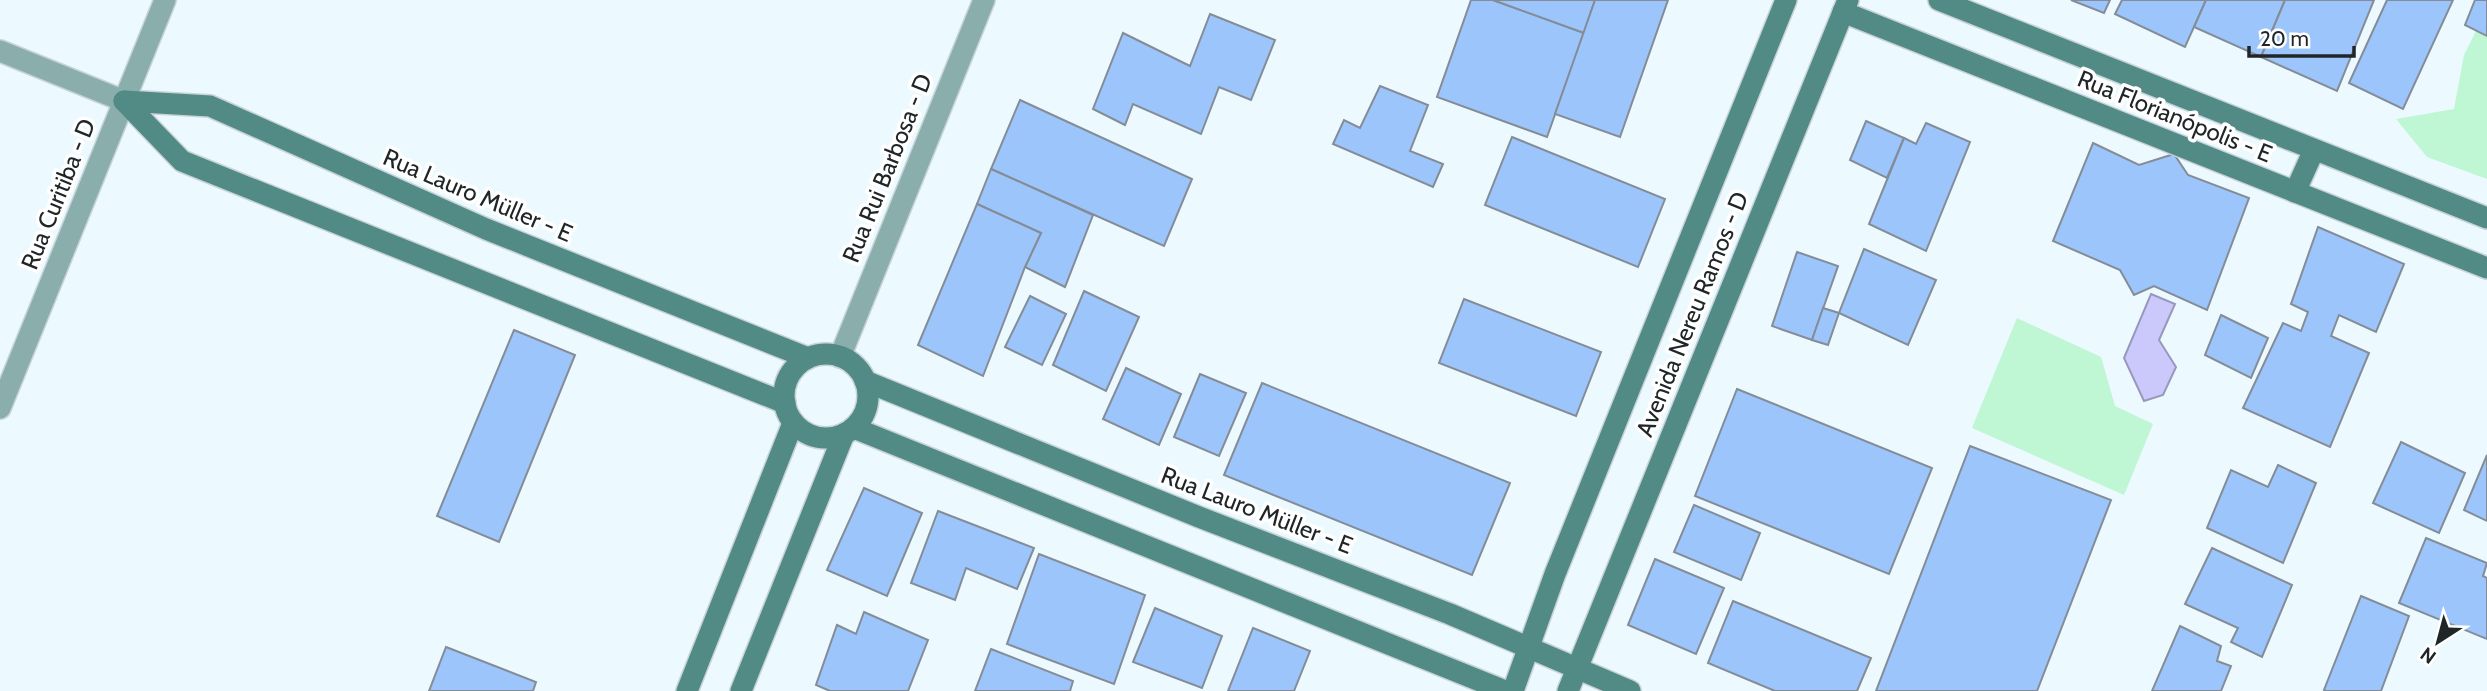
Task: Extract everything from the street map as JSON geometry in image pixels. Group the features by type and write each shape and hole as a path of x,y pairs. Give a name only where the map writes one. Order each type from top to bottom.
{"street":[{"name":"Rua Curitiba - D","path":"0,408 164,0"},
{"name":"Rua Rui Barbosa - D","path":"840,357 984,0"},
{"name":"Avenida Nereu Ramos - D","path":"1513,691 1566,549 1786,0"},
{"name":"Rua Florianópolis - E","path":"1939,0 2487,218"},
{"name":"Avenida Nereu Ramos - D","path":"1568,691 1845,6"},
{"name":"Rua Florianópolis - E","path":"1845,6 2295,192 2487,268"},
{"name":"Rua Lauro Müller - E","path":"0,51 124,101 210,106 486,229 808,358"},
{"name":"Rua Lauro Müller - E","path":"124,101 182,161 789,413"},
{"path":"2295,192 2314,150"},
{"path":"741,691 849,431 862,418 867,406 865,381 851,362 840,357 818,355 797,366 789,377 785,390 789,413 804,432 830,438 849,431 1505,691"},
{"name":"Rua Lauro Müller - E","path":"865,381 1199,517 1450,614 1532,639 1577,669 1630,691"},
{"path":"687,691 789,413"}],"green space":[{"path":"2487,9 2487,179 2427,157 2396,119 2454,109 2464,55"},
{"path":"2017,318 2101,357 2115,406 2153,424 2124,495 1972,428"}],"water":[{"path":"2151,294 2175,304 2159,340 2176,367 2163,395 2144,401 2124,358"}],"building":[{"path":"1471,0 1493,0 1584,33 1547,137 1437,97"},
{"path":"1493,0 1595,0 1584,33"},
{"path":"1595,0 1668,0 1620,137 1555,114"},
{"path":"2071,0 2110,0 2104,13"},
{"path":"2122,0 2206,0 2185,47 2115,14"},
{"path":"2206,0 2285,0 2261,57 2194,27"},
{"path":"2285,0 2374,0 2337,91 2261,57"},
{"path":"2387,0 2453,0 2403,109 2349,83"},
{"path":"2475,0 2487,0 2487,36 2465,25"},
{"path":"1210,14 1275,40 1251,100 1219,87 1201,134 1133,104 1125,125 1093,109 1123,33 1190,66"},
{"path":"1380,86 1428,105 1410,151 1443,164 1433,187 1333,144 1344,120 1360,128"},
{"path":"1020,100 1192,179 1164,246 991,169"},
{"path":"1866,121 1904,138 1887,178 1850,160"},
{"path":"1926,123 1970,142 1926,251 1869,224 1904,138 1916,144"},
{"path":"1512,137 1665,199 1638,267 1485,205"},
{"path":"2093,143 2139,165 2174,154 2188,175 2249,198 2207,310 2154,286 2134,295 2120,270 2053,241"},
{"path":"991,169 1093,215 1065,287 1025,267 1041,233 977,204"},
{"path":"977,204 1041,233 983,376 918,345"},
{"path":"2318,227 2404,264 2376,332 2339,315 2331,336 2369,353 2330,447 2243,408 2283,323 2301,331 2308,312 2291,304"},
{"path":"1864,249 1936,280 1908,345 1839,313"},
{"path":"1797,252 1838,266 1812,340 1772,326"},
{"path":"1084,291 1139,317 1106,391 1053,365"},
{"path":"1030,296 1066,314 1042,365 1005,347"},
{"path":"1464,299 1601,352 1576,416 1439,363"},
{"path":"1823,308 1839,313 1828,345 1812,340"},
{"path":"2221,315 2268,338 2251,378 2205,355"},
{"path":"514,330 575,355 499,542 437,516"},
{"path":"1126,368 1181,394 1159,445 1103,419"},
{"path":"1200,374 1246,393 1219,456 1174,437"},
{"path":"1262,383 1510,483 1472,575 1224,475"},
{"path":"1737,389 1932,468 1889,574 1695,496"},
{"path":"2401,442 2465,473 2439,533 2373,503"},
{"path":"1970,446 2111,500 2037,691 1876,691"},
{"path":"2487,455 2487,521 2464,510"},
{"path":"2278,465 2316,483 2283,563 2207,528 2231,470 2268,487"},
{"path":"864,488 922,513 887,596 827,570"},
{"path":"1694,505 1760,533 1741,580 1674,552"},
{"path":"938,511 1034,548 1017,589 966,568 955,600 911,583"},
{"path":"2426,538 2487,563 2483,576 2487,578 2487,639 2399,603"},
{"path":"2212,548 2292,585 2262,657 2231,642 2238,628 2185,604"},
{"path":"1039,554 1145,595 1114,684 1007,644"},
{"path":"1655,559 1724,588 1696,654 1628,625"},
{"path":"2361,596 2409,616 2381,691 2326,691 2324,690"},
{"path":"1733,601 1871,658 1857,691 1775,691 1708,663"},
{"path":"1155,608 1222,636 1202,688 1133,662"},
{"path":"864,612 928,640 908,691 830,691 816,685 837,625 856,634"},
{"path":"2180,626 2221,646 2217,661 2231,666 2221,691 2152,691"},
{"path":"1253,628 1310,651 1294,691 1228,691"},
{"path":"446,647 536,682 533,691 429,691"},
{"path":"991,649 1073,681 1070,691 975,691"}]}
